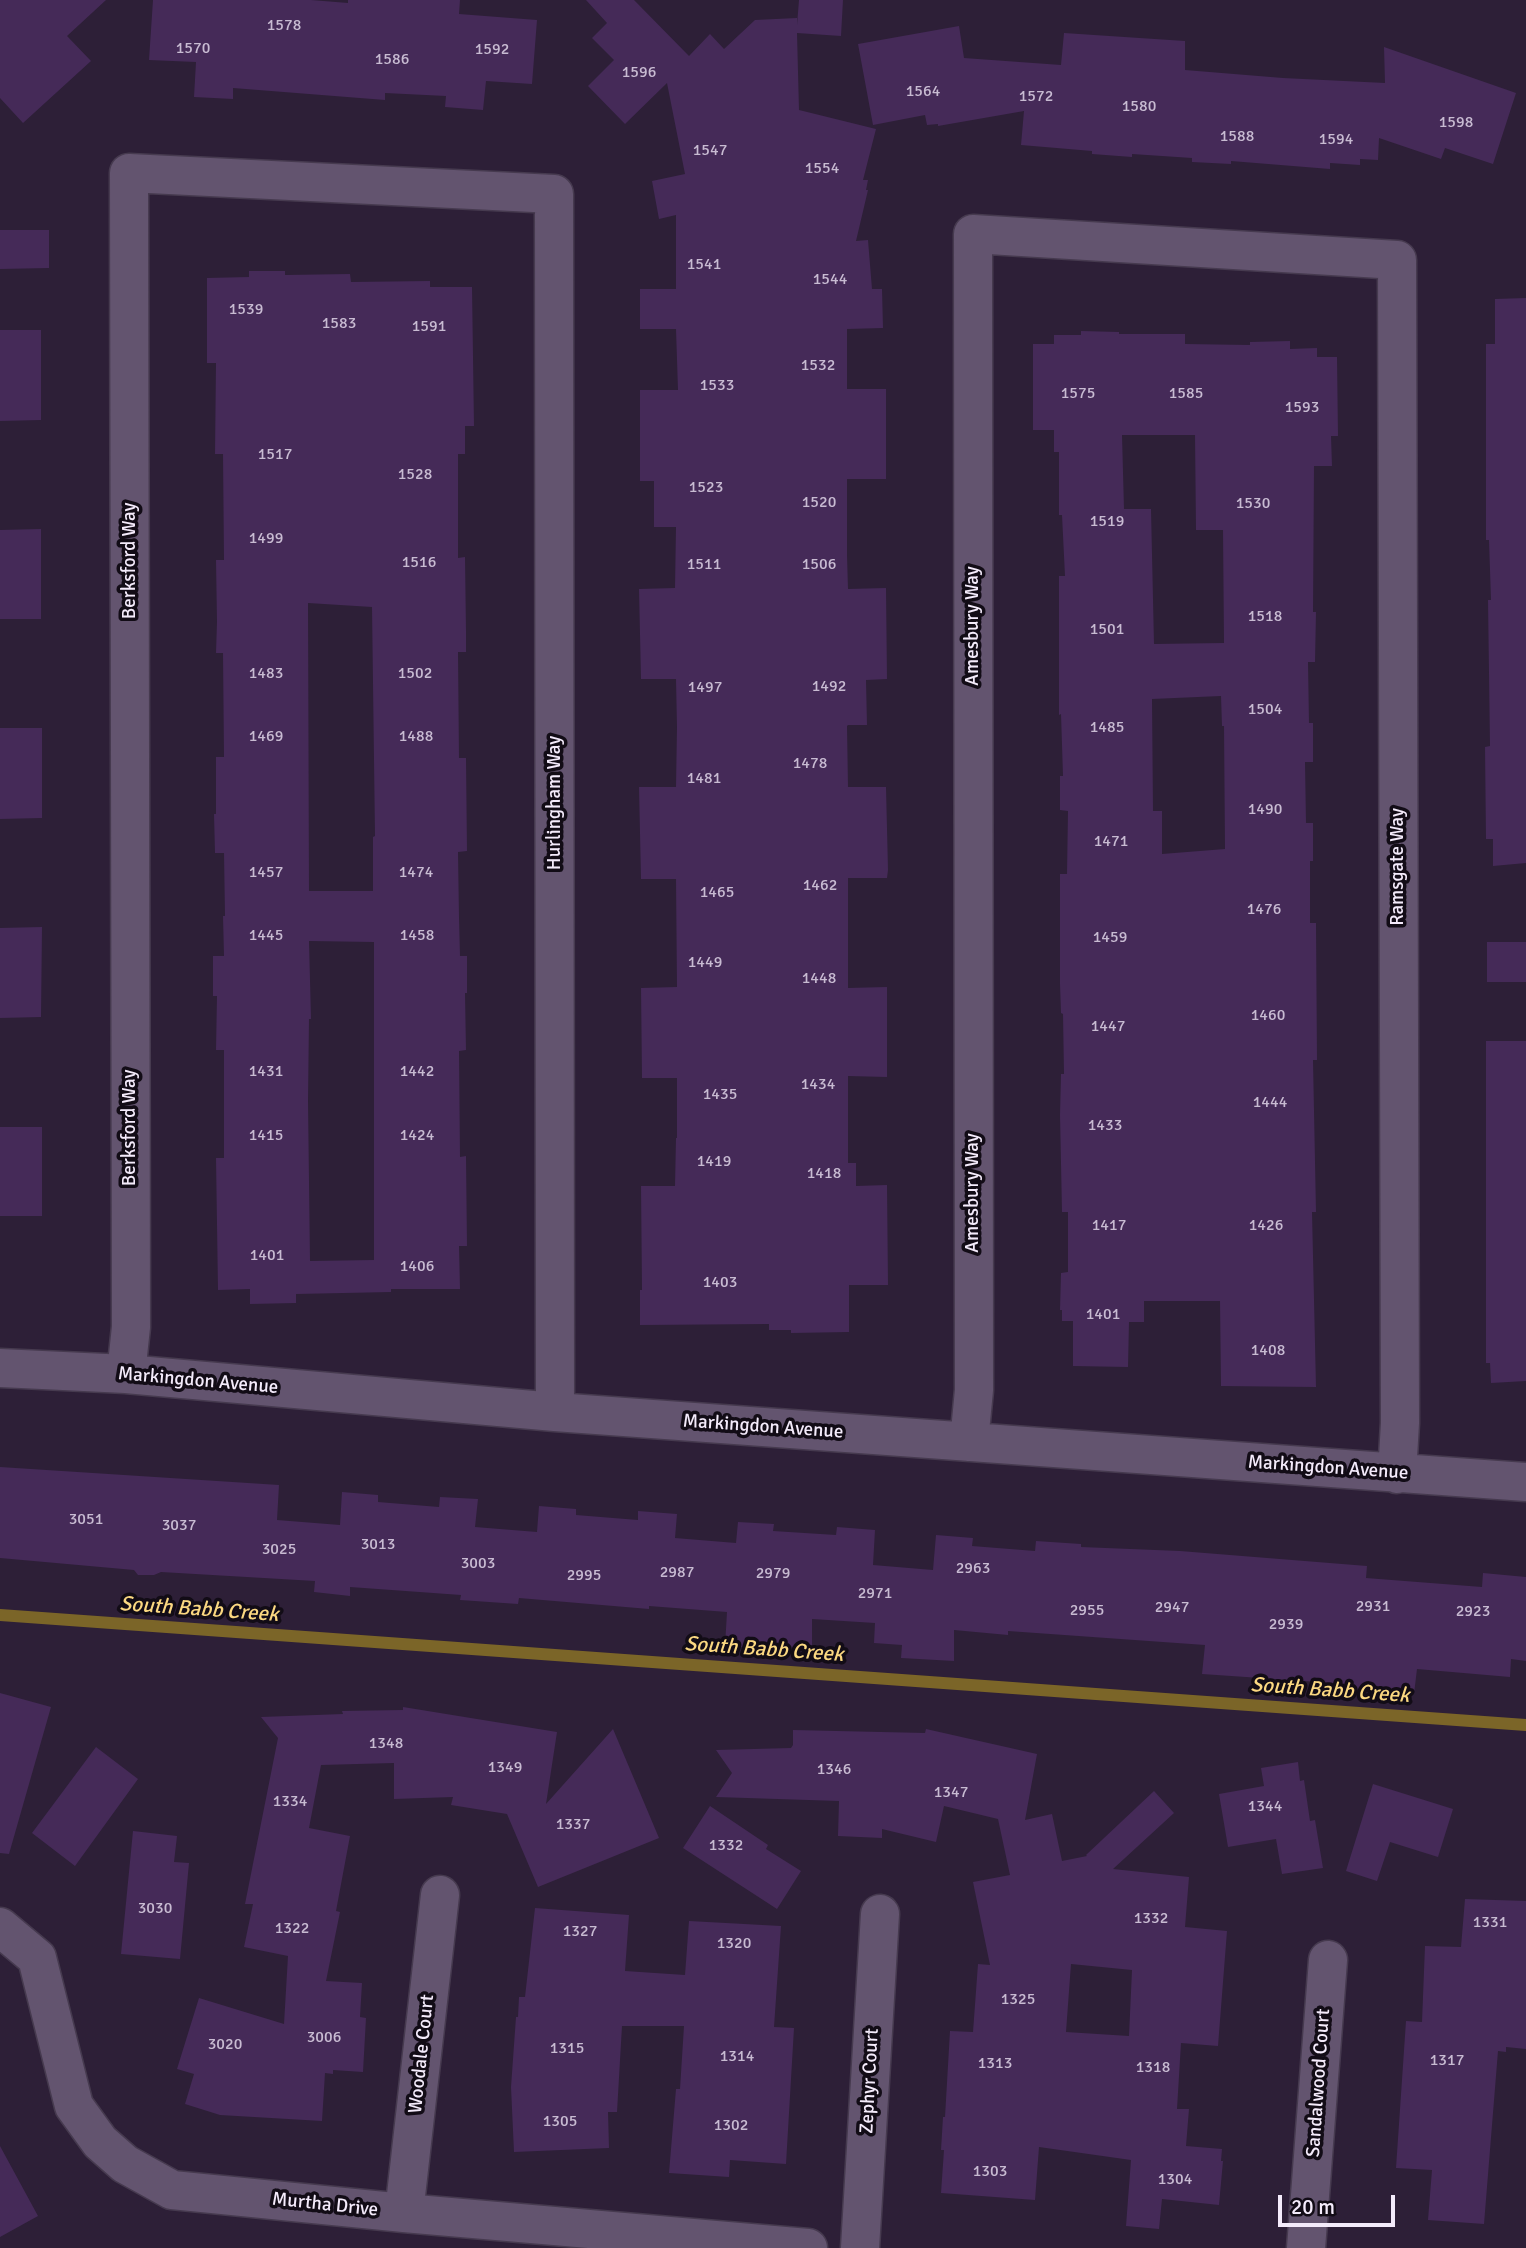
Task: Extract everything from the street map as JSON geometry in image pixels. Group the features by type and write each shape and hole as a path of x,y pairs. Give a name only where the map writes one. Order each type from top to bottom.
{"street":[{"name":"Berksford Way","path":"126,1374 131,1327 129,173 554,194"},
{"name":"Hurlingham Way","path":"554,194 555,1412"},
{"name":"Amesbury Way","path":"970,1442 974,1390 973,234 1396,260"},
{"name":"Ramsgate Way","path":"1396,260 1400,1368 1397,1474"},
{"name":"Markingdon Avenue","path":"0,1368 126,1374 555,1412 1526,1482"},
{"name":"Woodale Court","path":"404,2213 440,1895"},
{"name":"Zephyr Court","path":"860,2248 880,1914"},
{"name":"Murtha Drive","path":"0,1927 37,1958 74,2106 100,2142 125,2164 172,2190 808,2248"},
{"name":"Sandalwood Court","path":"1306,2248 1328,1960"}],"building":[{"path":"0,0 106,0 67,36 91,61 23,123 0,98"},
{"path":"153,0 311,0 348,3 348,0 460,0 459,14 537,20 532,84 486,81 483,110 445,107 446,96 385,93 385,100 233,88 233,99 194,97 196,62 149,60"},
{"path":"586,0 634,0 689,56 710,34 724,49 755,20 797,18 797,25 799,0 843,0 841,36 797,33 799,110 876,129 863,180 868,180 868,190 856,241 868,240 872,289 882,289 883,328 847,329 847,389 886,389 886,479 847,479 847,555 848,589 886,588 887,679 866,680 867,725 847,726 848,787 886,787 888,870 887,878 848,878 848,988 887,987 887,1077 848,1076 848,1163 856,1163 856,1186 887,1185 888,1285 849,1285 849,1332 791,1333 791,1330 769,1330 769,1324 640,1325 641,1186 675,1186 677,1138 677,1078 642,1078 641,988 677,987 676,879 641,879 639,787 676,787 677,727 676,679 641,679 639,589 675,588 676,527 654,527 654,481 640,481 640,390 678,390 676,329 640,329 640,289 676,289 676,215 659,219 652,181 685,174 667,83 625,124 588,86 614,60 592,38 607,23"},
{"path":"959,26 964,58 1061,65 1064,33 1185,41 1185,70 1385,83 1384,47 1516,93 1493,164 1445,148 1441,159 1379,138 1378,160 1360,159 1360,165 1330,163 1330,169 1231,161 1231,164 1192,162 1192,158 1132,154 1132,157 1092,154 1092,151 1021,145 1024,111 938,126 927,125 925,115 873,125 858,44"},
{"path":"0,230 49,230 49,268 0,269"},
{"path":"249,271 285,271 285,275 350,274 351,282 430,281 430,287 472,287 474,426 465,426 465,454 458,454 458,558 465,557 466,631 466,652 458,652 459,758 466,758 467,851 458,852 460,956 467,956 466,1050 459,1051 460,1157 466,1156 467,1246 459,1246 460,1289 391,1289 391,1292 296,1294 296,1303 250,1304 250,1289 218,1290 216,1158 224,1158 224,1050 216,1050 217,996 213,996 213,956 224,956 225,916 224,853 215,853 214,814 216,757 224,757 223,653 216,653 216,560 224,560 223,454 215,454 216,363 207,363 207,278 249,277","holes":["308,603 372,607 375,836 373,891 309,891","309,941 374,942 374,1260 310,1261"]},
{"path":"1526,298 1526,863 1493,866 1493,839 1486,839 1485,747 1490,746 1488,600 1491,600 1489,540 1486,540 1486,344 1495,344 1495,299"},
{"path":"0,330 41,330 41,420 0,421"},
{"path":"1081,331 1185,334 1185,344 1250,345 1250,342 1290,341 1290,349 1317,348 1317,357 1337,357 1338,436 1331,436 1332,466 1314,466 1315,662 1308,662 1313,762 1305,762 1306,823 1313,823 1310,923 1316,923 1317,1060 1313,1060 1316,1212 1312,1212 1316,1387 1221,1386 1220,1301 1144,1301 1144,1322 1129,1322 1128,1367 1073,1366 1073,1321 1062,1321 1061,1273 1068,1272 1068,1212 1062,1212 1060,1115 1061,1074 1064,1074 1060,984 1060,874 1067,874 1068,811 1060,810 1060,776 1063,776 1061,714 1059,715 1059,576 1065,576 1062,515 1059,515 1059,452 1054,452 1054,430 1033,430 1033,344 1054,344 1054,335 1081,335","holes":["1122,435 1195,435 1196,530 1223,530 1224,643 1154,644 1151,509 1124,509","1221,696 1224,726 1225,849 1162,854 1162,811 1153,811 1152,699"]},
{"path":"41,529 41,619 0,619 0,530"},
{"path":"0,728 42,728 42,818 0,819"},
{"path":"42,927 41,1017 0,1018 0,928"},
{"path":"1487,942 1526,942 1526,982 1487,982"},
{"path":"1486,1041 1526,1041 1526,1381 1491,1383 1490,1363 1486,1363"},
{"path":"0,1127 42,1127 42,1216 0,1216"},
{"path":"0,1467 279,1485 277,1520 340,1525 342,1492 378,1495 378,1502 439,1507 440,1497 478,1499 475,1527 537,1532 539,1506 576,1509 576,1515 638,1520 638,1511 677,1514 675,1538 736,1543 738,1522 774,1524 773,1531 836,1535 837,1527 875,1530 873,1565 933,1570 936,1535 973,1538 972,1546 1035,1551 1036,1541 1081,1544 1081,1547 1180,1551 1367,1566 1366,1578 1482,1587 1483,1573 1526,1577 1526,1661 1511,1659 1510,1677 1417,1669 1414,1694 1319,1690 1319,1682 1202,1674 1205,1645 1008,1631 1008,1635 954,1630 954,1661 901,1658 902,1645 874,1643 875,1623 812,1619 812,1652 725,1646 727,1612 649,1606 649,1609 519,1598 518,1604 460,1600 461,1595 350,1587 350,1596 314,1592 315,1581 161,1572 138,1575 134,1570 0,1558"},
{"path":"0,1693 51,1707 9,1854 0,1853"},
{"path":"403,1707 557,1732 546,1804 613,1729 659,1838 538,1887 507,1814 451,1805 453,1797 394,1799 394,1763 321,1765 309,1828 350,1836 336,1911 340,1912 326,1981 362,1983 360,2017 366,2018 363,2072 333,2070 333,2074 325,2073 322,2121 220,2115 185,2104 194,2074 177,2069 199,1998 284,2024 288,1956 244,1947 253,1904 245,1904 278,1738 261,1717 403,1710"},
{"path":"926,1729 1037,1754 1025,1820 1052,1814 1062,1861 1087,1856 1154,1791 1174,1813 1113,1869 1189,1877 1185,1927 1227,1931 1218,2046 1181,2043 1177,2109 1189,2109 1186,2146 1222,2149 1219,2205 1162,2199 1159,2229 1126,2226 1131,2160 1039,2147 1035,2200 941,2193 944,2150 941,2150 950,2031 973,2032 978,1964 990,1965 973,1882 1010,1875 998,1819 944,1806 936,1842 882,1829 882,1838 838,1836 839,1801 716,1797 732,1773 716,1750 791,1748 793,1730 925,1733","holes":["1071,1964 1132,1970 1129,2036 1066,2032"]},
{"path":"96,1747 138,1779 75,1866 32,1833"},
{"path":"1298,1762 1300,1781 1304,1780 1310,1821 1315,1820 1323,1868 1282,1874 1276,1839 1228,1847 1219,1794 1264,1786 1261,1768"},
{"path":"1373,1784 1453,1809 1438,1857 1390,1842 1377,1881 1346,1871"},
{"path":"710,1806 768,1845 766,1849 801,1871 777,1909 683,1848"},
{"path":"133,1831 177,1836 174,1862 189,1863 180,1959 121,1954"},
{"path":"1465,1899 1526,1901 1526,2049 1506,2047 1506,2052 1498,2051 1484,2224 1428,2220 1432,2170 1396,2168 1406,2021 1422,2022 1425,1946 1461,1947"},
{"path":"535,1908 629,1915 625,1971 685,1975 689,1921 781,1926 774,2027 794,2028 786,2164 730,2160 729,2177 669,2173 676,2089 680,2089 684,2026 622,2026 617,2112 608,2112 609,2148 514,2152 511,2087 516,2017 519,1997 525,1997"},
{"path":"0,2146 38,2216 0,2237"}],"waterway":[{"name":"South Babb Creek","path":"0,1615 1526,1725"}]}
